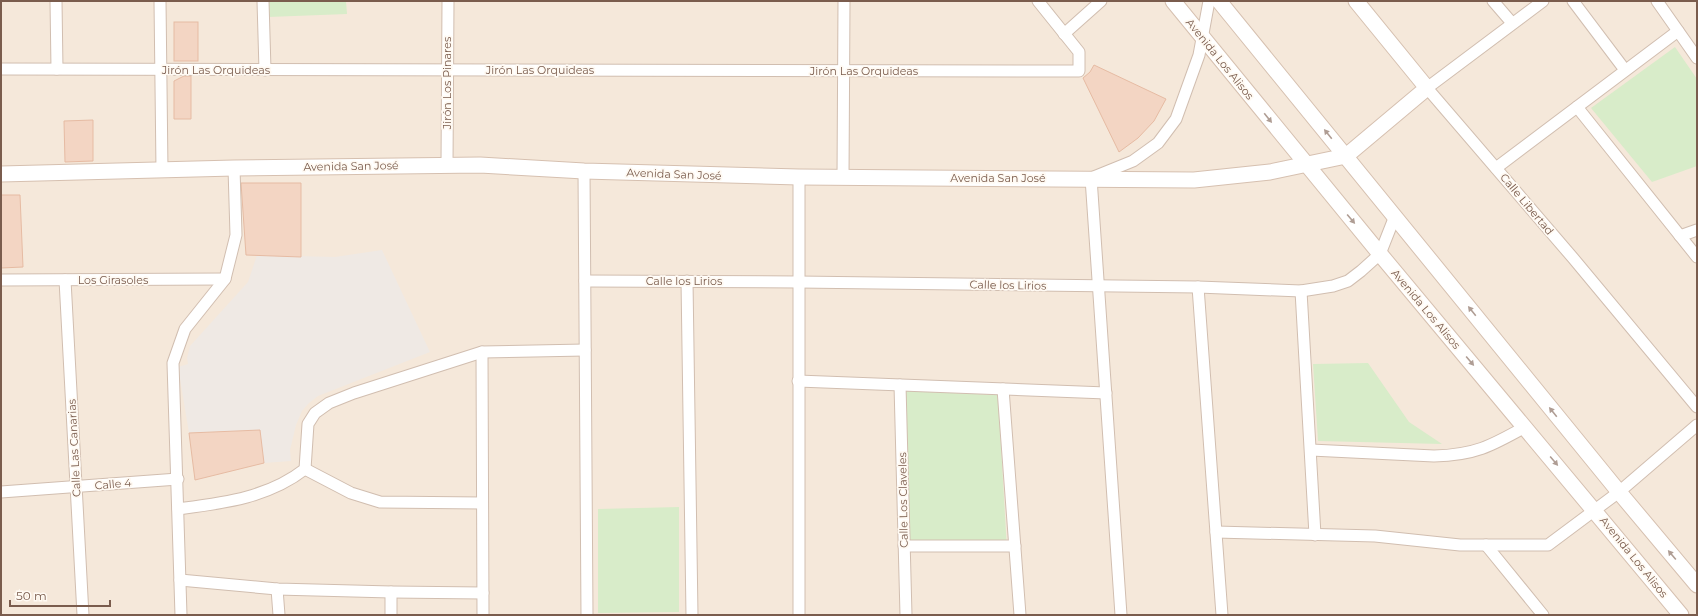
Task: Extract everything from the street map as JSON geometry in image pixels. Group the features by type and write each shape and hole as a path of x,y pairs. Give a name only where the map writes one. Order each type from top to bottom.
{"street":[{"path":"56,1 57,70"},
{"path":"160,1 162,170"},
{"path":"263,1 265,70"},
{"name":"Jirón Los Pinares","path":"447,165 448,1"},
{"path":"843,178 844,1"},
{"path":"1038,1 1064,34 1101,1"},
{"name":"Avenida Los Alisos","path":"1173,1 1306,165 1596,511 1681,615"},
{"path":"1121,615 1091,178 1133,161 1158,142 1176,119 1198,55 1209,1"},
{"path":"1219,1 1619,492 1697,585"},
{"name":"Calle Libertad","path":"1356,1 1427,88 1697,407"},
{"path":"1493,1 1512,23"},
{"path":"1346,156 1427,88 1543,1"},
{"path":"1573,1 1626,70"},
{"path":"1657,1 1697,58"},
{"path":"1496,168 1678,31"},
{"name":"Jirón Las Orquideas","path":"1,69 1079,71 1079,52 1064,34"},
{"path":"1577,107 1697,257"},
{"name":"Avenida San José","path":"1,174 234,168 480,165 584,171 843,178 1091,178 1194,180 1252,175 1346,156"},
{"path":"181,615 178,479 173,363 185,329 225,280 236,235 234,168"},
{"path":"584,171 587,615"},
{"path":"799,177 799,615"},
{"name":"Calle los Lirios","path":"584,281 1198,287 1301,291 1333,286 1348,281 1380,254 1395,216"},
{"path":"1680,236 1697,230"},
{"name":"Los Girasoles","path":"1,280 225,280"},
{"name":"Calle Las Canarias","path":"65,280 84,615"},
{"path":"687,281 692,615"},
{"path":"1198,287 1222,615"},
{"path":"1301,291 1315,535"},
{"path":"178,509 237,501 264,492 292,479 305,469 308,424 315,413 329,403 354,393 482,352 585,350"},
{"path":"482,352 483,615"},
{"path":"798,381 1106,393"},
{"name":"Calle Los Claveles","path":"900,385 906,615"},
{"path":"1003,389 1020,615"},
{"path":"1216,532 1375,536 1460,545 1548,545 1596,511 1697,425"},
{"path":"1311,450 1451,456 1471,453 1491,446 1525,427"},
{"path":"305,469 351,493 380,502 482,503"},
{"name":"Calle 4","path":"1,492 77,488 178,479"},
{"path":"1486,545 1544,615"},
{"path":"904,546 1015,546"},
{"path":"180,580 278,588 391,592 483,593"},
{"path":"278,588 279,615"},
{"path":"391,592 391,615"}],"shaded area":[{"path":"1,1 1697,1 1697,615 1,615"},
{"path":"382,250 430,352 318,396 309,403 302,411 296,425 290,450 291,461 264,463 260,430 189,433 178,367 188,364 187,358 190,346 248,282 257,255 335,257"}],"green space":[{"path":"267,1 346,1 347,14 268,17"},
{"path":"1675,47 1697,79 1697,166 1652,182 1591,108"},
{"path":"1368,363 1409,422 1442,444 1318,441 1313,364"},
{"path":"906,391 998,395 1007,549 909,551"},
{"path":"679,507 679,612 598,613 598,509"}],"building":[{"path":"174,22 198,22 198,61 174,61"},
{"path":"1094,65 1166,99 1154,121 1138,138 1119,152 1083,78 1090,72"},
{"path":"184,76 191,76 191,119 174,119 174,81"},
{"path":"93,120 93,161 65,162 64,121"},
{"path":"241,183 301,183 301,257 246,255"},
{"path":"1,195 20,195 23,267 1,268"},
{"path":"260,430 264,463 195,480 189,433"}]}
